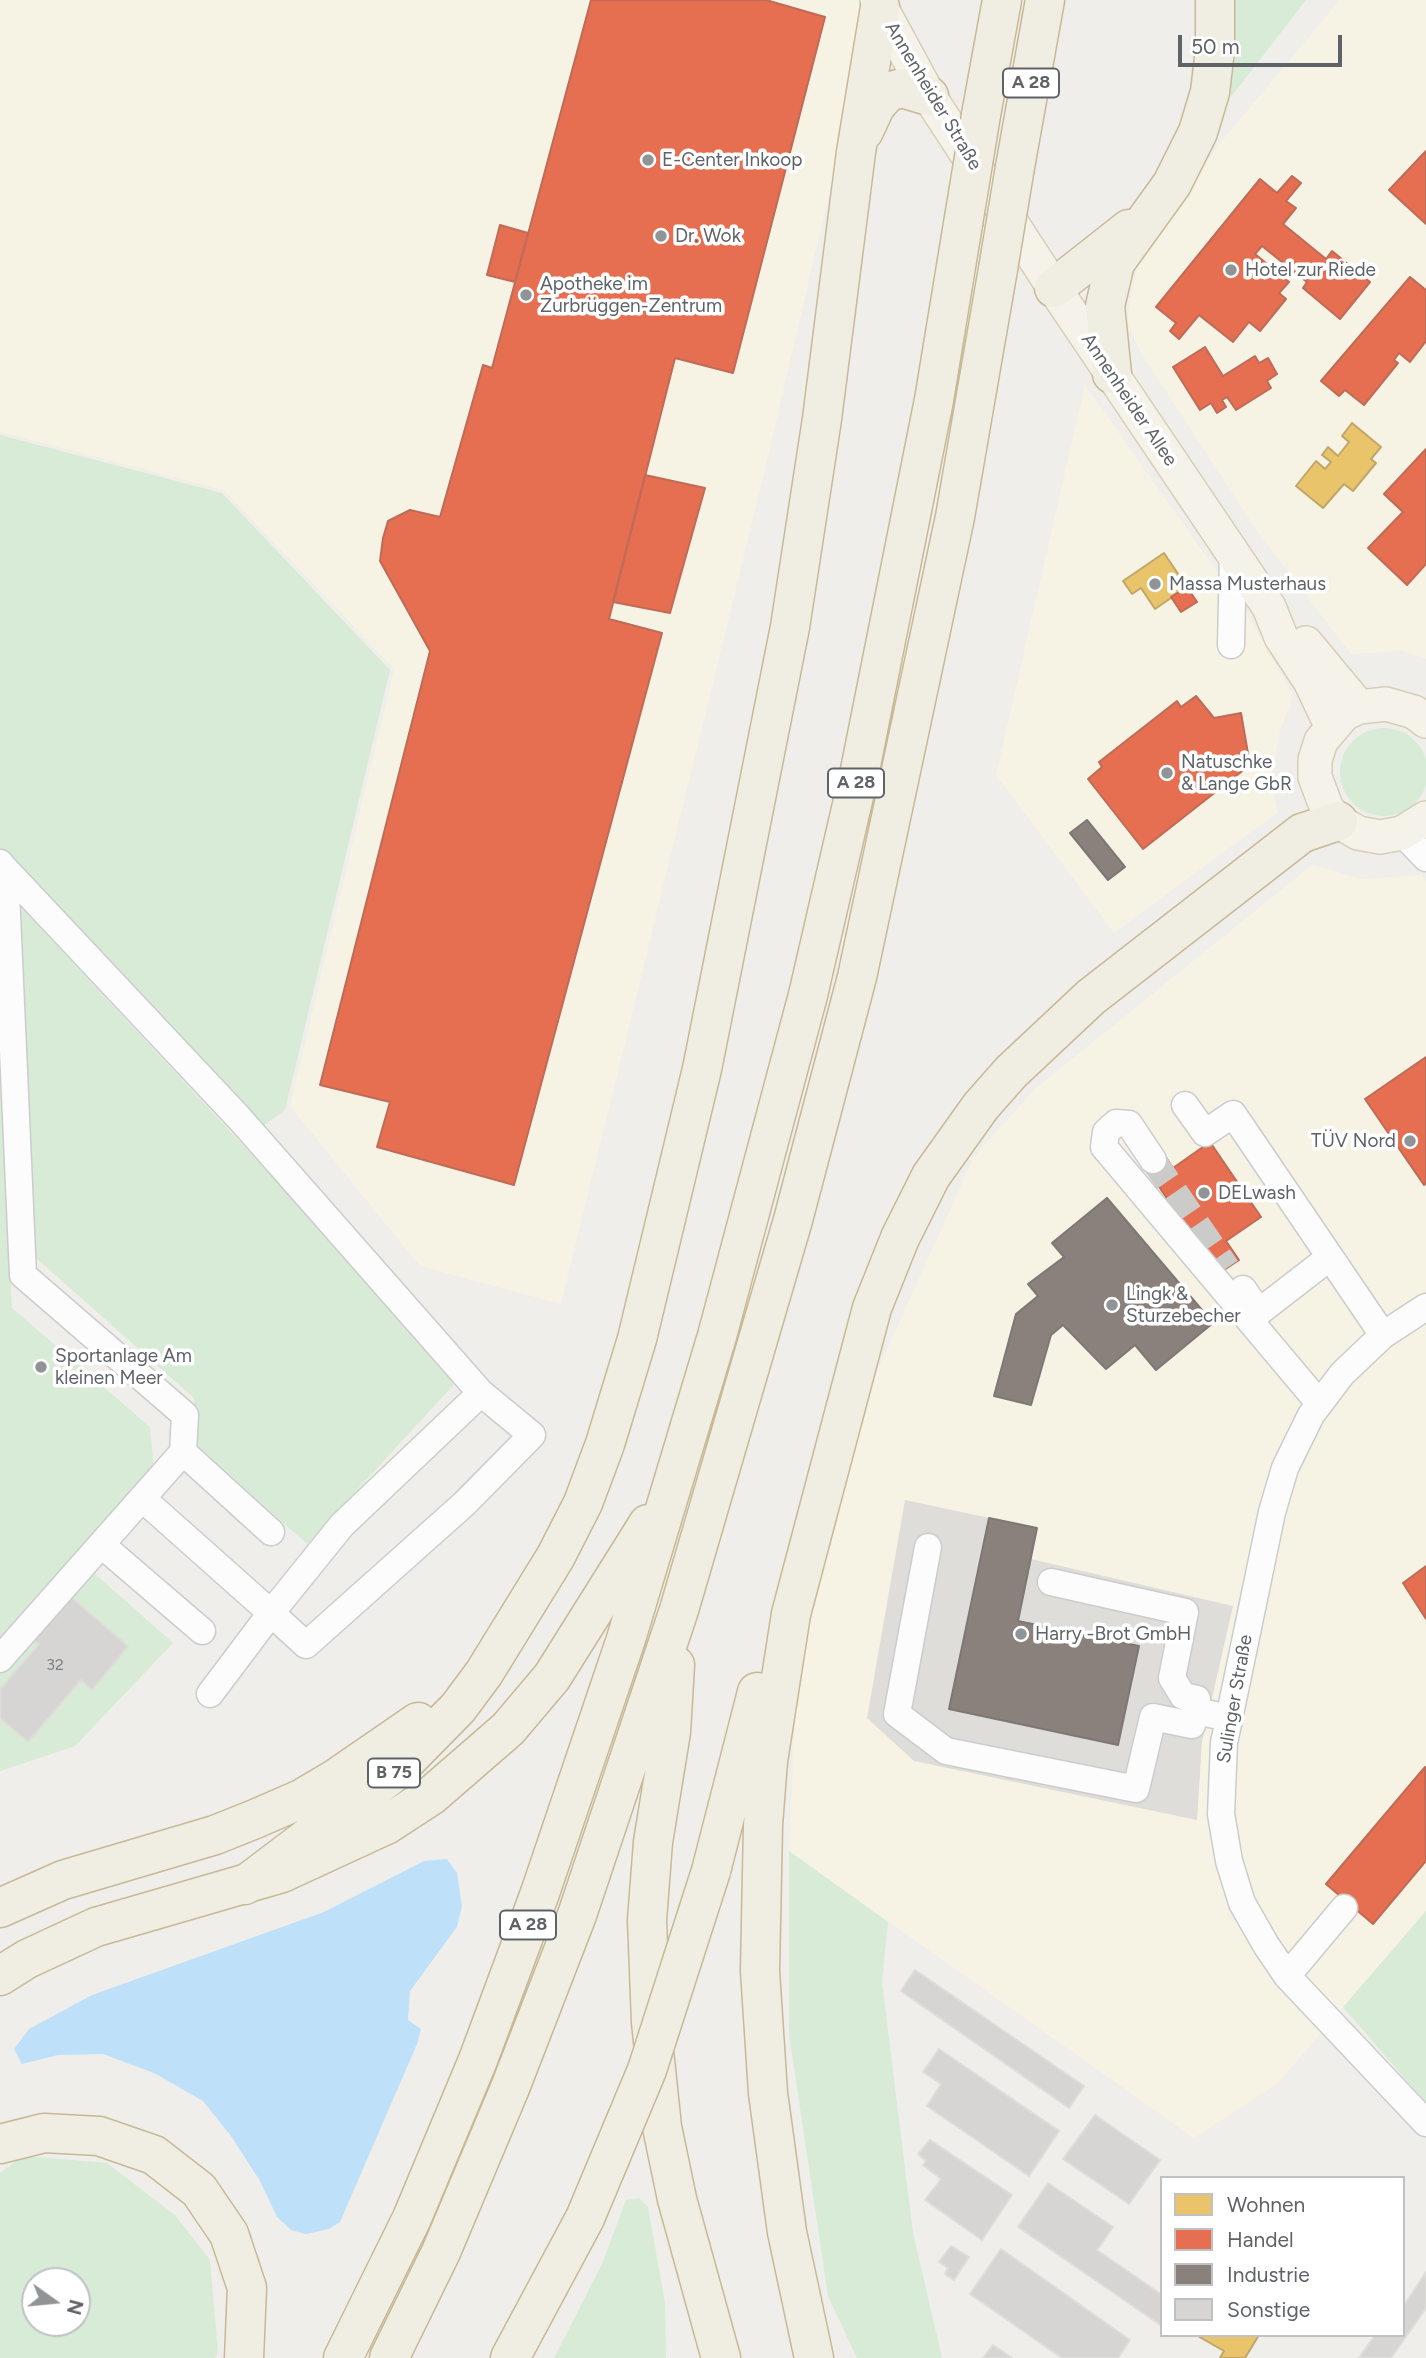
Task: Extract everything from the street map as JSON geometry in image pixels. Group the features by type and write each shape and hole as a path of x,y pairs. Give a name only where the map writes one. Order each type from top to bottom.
{"highway":[{"name":"A 28","path":"343,2358 412,2218 478,2060 544,1881 626,1639 676,1478 808,995 890,622 934,400 1002,0"},
{"name":"A 28","path":"389,2358 441,2252 510,2088 577,1915 679,1610 793,1220 857,977 952,531 998,269 1003,179 1045,0"},
{"path":"1112,374 1105,306 1115,262 1145,217 1172,184 1198,132 1210,92 1215,50 1215,0"},
{"path":"0,1908 63,1880 215,1835 301,1799 377,1752 425,1717 468,1678 511,1630 583,1503 605,1444 637,1339 702,1069 790,627 822,419 878,3"},
{"path":"856,152 876,106 888,92 902,88 929,96"},
{"path":"1054,288 1145,217"},
{"path":"814,2358 787,2232 763,2029 760,1930 768,1761 791,1614 872,1308 913,1210 954,1141 1011,1072 1091,997 1302,833 1338,821"},
{"path":"0,1976 27,1959 96,1927 245,1885 328,1853 386,1825 432,1795 508,1729 552,1677 676,1478"},
{"path":"510,2358 585,2218 647,2070 711,1871 755,1695 812,1527"},
{"path":"679,1610 671,1732 653,1842 648,1920 652,2022 662,2127 677,2199 722,2358"},
{"name":"B 75","path":"245,1885 396,1772 428,1742 484,1673 511,1630"},
{"path":"0,2144 44,2133 99,2136 154,2155 198,2190 229,2234 247,2288 244,2358"}],"main road":[{"name":"Annenheider Straße","path":"878,3 929,96 1003,179"},
{"name":"Annenheider Allee","path":"1003,179 1054,288 1269,607 1281,637 1310,681 1331,725"},
{"name":"Annenheider Allee","path":"1269,607 1292,625 1359,707"},
{"path":"1414,826 1369,835 1338,821 1318,794 1315,760 1321,741 1331,725 1359,707 1386,704 1422,712"}],"street":[{"path":"1231,645 1233,555"},
{"path":"1414,826 1426,858"},
{"path":"0,1659 144,1500 183,1452 185,1415 23,1275 5,1021 2,866"},
{"path":"2,866 240,1119 481,1393 532,1435 464,1504 306,1645 144,1500"},
{"path":"1185,1105 1205,1133 1233,1114 1383,1335"},
{"path":"1153,1160 1129,1124 1116,1123 1106,1132 1104,1147 1320,1403"},
{"path":"1227,1268 1259,1312 1330,1256"},
{"name":"Sulinger Straße","path":"1426,1307 1363,1351 1320,1403 1296,1447 1278,1489 1230,1718 1222,1768 1221,1814 1229,1861 1242,1903 1287,1976 1426,2123"},
{"path":"210,1693 342,1525 481,1393"},
{"path":"183,1452 271,1532"},
{"path":"103,1546 202,1631"},
{"path":"928,1547 897,1714 946,1751 1136,1789 1153,1717 1192,1725 1197,1699 1183,1696 1172,1678 1185,1612 1051,1583"},
{"path":"1195,1711 1230,1718"},
{"path":"1287,1976 1343,1909"}],"shaded area":[{"path":"0,0 874,0 761,486 561,1304 420,1266 290,1106 394,669 224,490 0,432"},
{"path":"1340,0 1426,0 1426,659 1403,651 1351,654 1255,528 1140,351 1127,320 1139,257 1221,142"},
{"path":"1085,385 1249,617 1293,696 1280,731 1270,782 1278,812 1114,933 996,775"},
{"path":"1312,865 1361,879 1421,875 1426,882 1426,1911 1278,2083 1194,2138 789,1851 797,1680 865,1398 974,1157 1035,1089"},
{"path":"905,1500 1037,1528 1031,1559 1233,1606 1202,1742 1197,1820 914,1761 867,1718"}],"green space":[{"path":"1230,0 1306,0 1231,97"},
{"path":"0,435 222,493 390,670 285,1110 263,1126 16,872 0,848"},
{"path":"1384,728 1401,732 1415,741 1424,755 1427,780 1424,789 1415,803 1401,812 1384,816 1367,812 1353,803 1344,789 1340,772 1344,755 1353,741 1367,732"},
{"path":"21,907 460,1378 307,1544 197,1445 194,1398 36,1258"},
{"name":"Sportanlage Am kleinen Meer","path":"0,1080 12,1308 150,1427 154,1471 76,1557 173,1643 75,1746 0,1771"},
{"path":"789,1851 888,1922 882,1982 913,2233 942,2358 857,2358 828,2296 789,2034"},
{"path":"1426,1911 1426,2103 1343,2007"},
{"path":"23,2156 107,2163 175,2215 210,2260 218,2352 215,2358 0,2358 0,2173"},
{"path":"639,2198 648,2207 665,2303 666,2358 554,2358 602,2264 626,2200"}],"water":[{"path":"447,1859 457,1873 462,1906 457,1927 410,1991 408,2020 421,2029 417,2044 340,2222 329,2229 306,2234 291,2230 277,2217 260,2181 231,2136 203,2101 154,2073 103,2054 58,2055 22,2064 14,2049 29,2029 92,1995 324,1912 424,1861"}],"building: Wohnen":[{"path":"1352,423 1381,447 1371,459 1376,463 1353,491 1344,484 1323,508 1296,486 1316,461 1325,469 1331,462 1322,455 1328,447 1338,456 1349,442 1342,436"},
{"name":"Massa Musterhaus","path":"1164,553 1187,587 1155,609 1141,588 1132,594 1123,581"},
{"path":"1200,2337 1258,2337 1245,2358 1220,2358 1224,2351"}],"building: Handel":[{"path":"591,0 766,0 825,17 733,373 675,358 609,619 662,633 514,1185 377,1147 390,1102 320,1085 430,651 380,561 383,538 388,521 410,510 440,517 483,365 492,368"},
{"path":"1426,151 1426,224 1389,190"},
{"name":"Hotel zur Riede","path":"1292,176 1301,183 1286,201 1296,208 1283,224 1326,259 1332,251 1370,282 1340,319 1303,288 1307,282 1262,246 1255,254 1289,282 1279,293 1286,299 1260,331 1249,322 1233,342 1199,315 1179,339 1170,331 1176,323 1156,307 1260,179 1277,193"},
{"path":"500,225 528,233 515,282 487,275"},
{"path":"1410,277 1426,290 1426,341 1410,362 1399,353 1394,360 1398,363 1364,405 1345,390 1339,396 1321,381"},
{"path":"1205,347 1223,376 1255,356 1259,363 1268,358 1277,374 1267,381 1271,388 1236,410 1227,397 1222,400 1226,407 1217,413 1211,403 1200,410 1173,367"},
{"path":"1426,449 1426,564 1407,585 1368,548 1403,512 1384,494"},
{"path":"645,475 705,488 670,613 613,602"},
{"path":"1187,587 1197,602 1181,612 1171,597"},
{"name":"Natuschke & Lange GbR","path":"1196,696 1214,718 1241,713 1250,765 1143,849 1088,779 1102,767 1099,762 1177,701 1181,707"},
{"name":"TÜV Nord","path":"1426,1057 1426,1183 1424,1185 1365,1099"},
{"name":"DELwash","path":"1210,1142 1261,1217 1226,1241 1239,1260 1218,1274 1145,1166 1163,1153 1173,1168"},
{"path":"1426,1566 1426,1619 1403,1583"},
{"path":"1425,1767 1426,1861 1373,1924 1326,1884"}],"building: Industrie":[{"path":"1087,820 1125,867 1108,880 1070,833"},
{"name":"Lingk & Sturzebecher","path":"1107,1198 1213,1323 1156,1370 1135,1345 1106,1369 1063,1325 1051,1335 1031,1405 994,1396 1016,1314 1038,1296 1028,1284 1064,1257 1052,1243"},
{"name":"Harry -Brot GmbH","path":"989,1518 1037,1528 1018,1621 1139,1646 1118,1745 949,1709"}],"building: Sonstige":[{"path":"65,1592 128,1646 92,1690 81,1680 28,1742 0,1718 0,1689 39,1644 28,1635"},
{"path":"915,1970 1084,2086 1069,2108 901,1991"},
{"path":"939,2049 1059,2131 1029,2176 927,2106 941,2084 923,2072"},
{"path":"1095,2115 1160,2160 1129,2204 1063,2159"},
{"path":"930,2140 1012,2195 982,2240 925,2200 941,2179 923,2165 926,2161 918,2154"},
{"path":"1048,2183 1113,2227 1097,2250 1160,2294 1160,2325 1018,2227"},
{"path":"951,2246 969,2257 954,2280 945,2274 948,2268 939,2262"},
{"path":"1001,2249 1130,2340 1118,2358 1062,2358 970,2294"},
{"path":"1426,2272 1426,2308 1391,2358 1359,2358 1374,2337 1405,2337 1405,2304"},
{"path":"993,2345 1012,2358 983,2358"}],"tunnel":[{"path":"1153,1160 1227,1268"}],"place":[{"name":"E-Center Inkoop","path":"648,160"},
{"name":"Dr. Wok","path":"661,236"},
{"name":"Hotel zur Riede","path":"1231,270"},
{"name":"Apotheke im Zurbrüggen-Zentrum","path":"526,295"},
{"name":"Massa Musterhaus","path":"1155,584"},
{"name":"Natuschke & Lange GbR","path":"1167,773"},
{"name":"TÜV Nord","path":"1410,1141"},
{"name":"DELwash","path":"1204,1193"},
{"name":"Lingk & Sturzebecher","path":"1112,1305"},
{"name":"Sportanlage Am kleinen Meer","path":"41,1367"},
{"name":"Harry -Brot GmbH","path":"1021,1634"}]}
